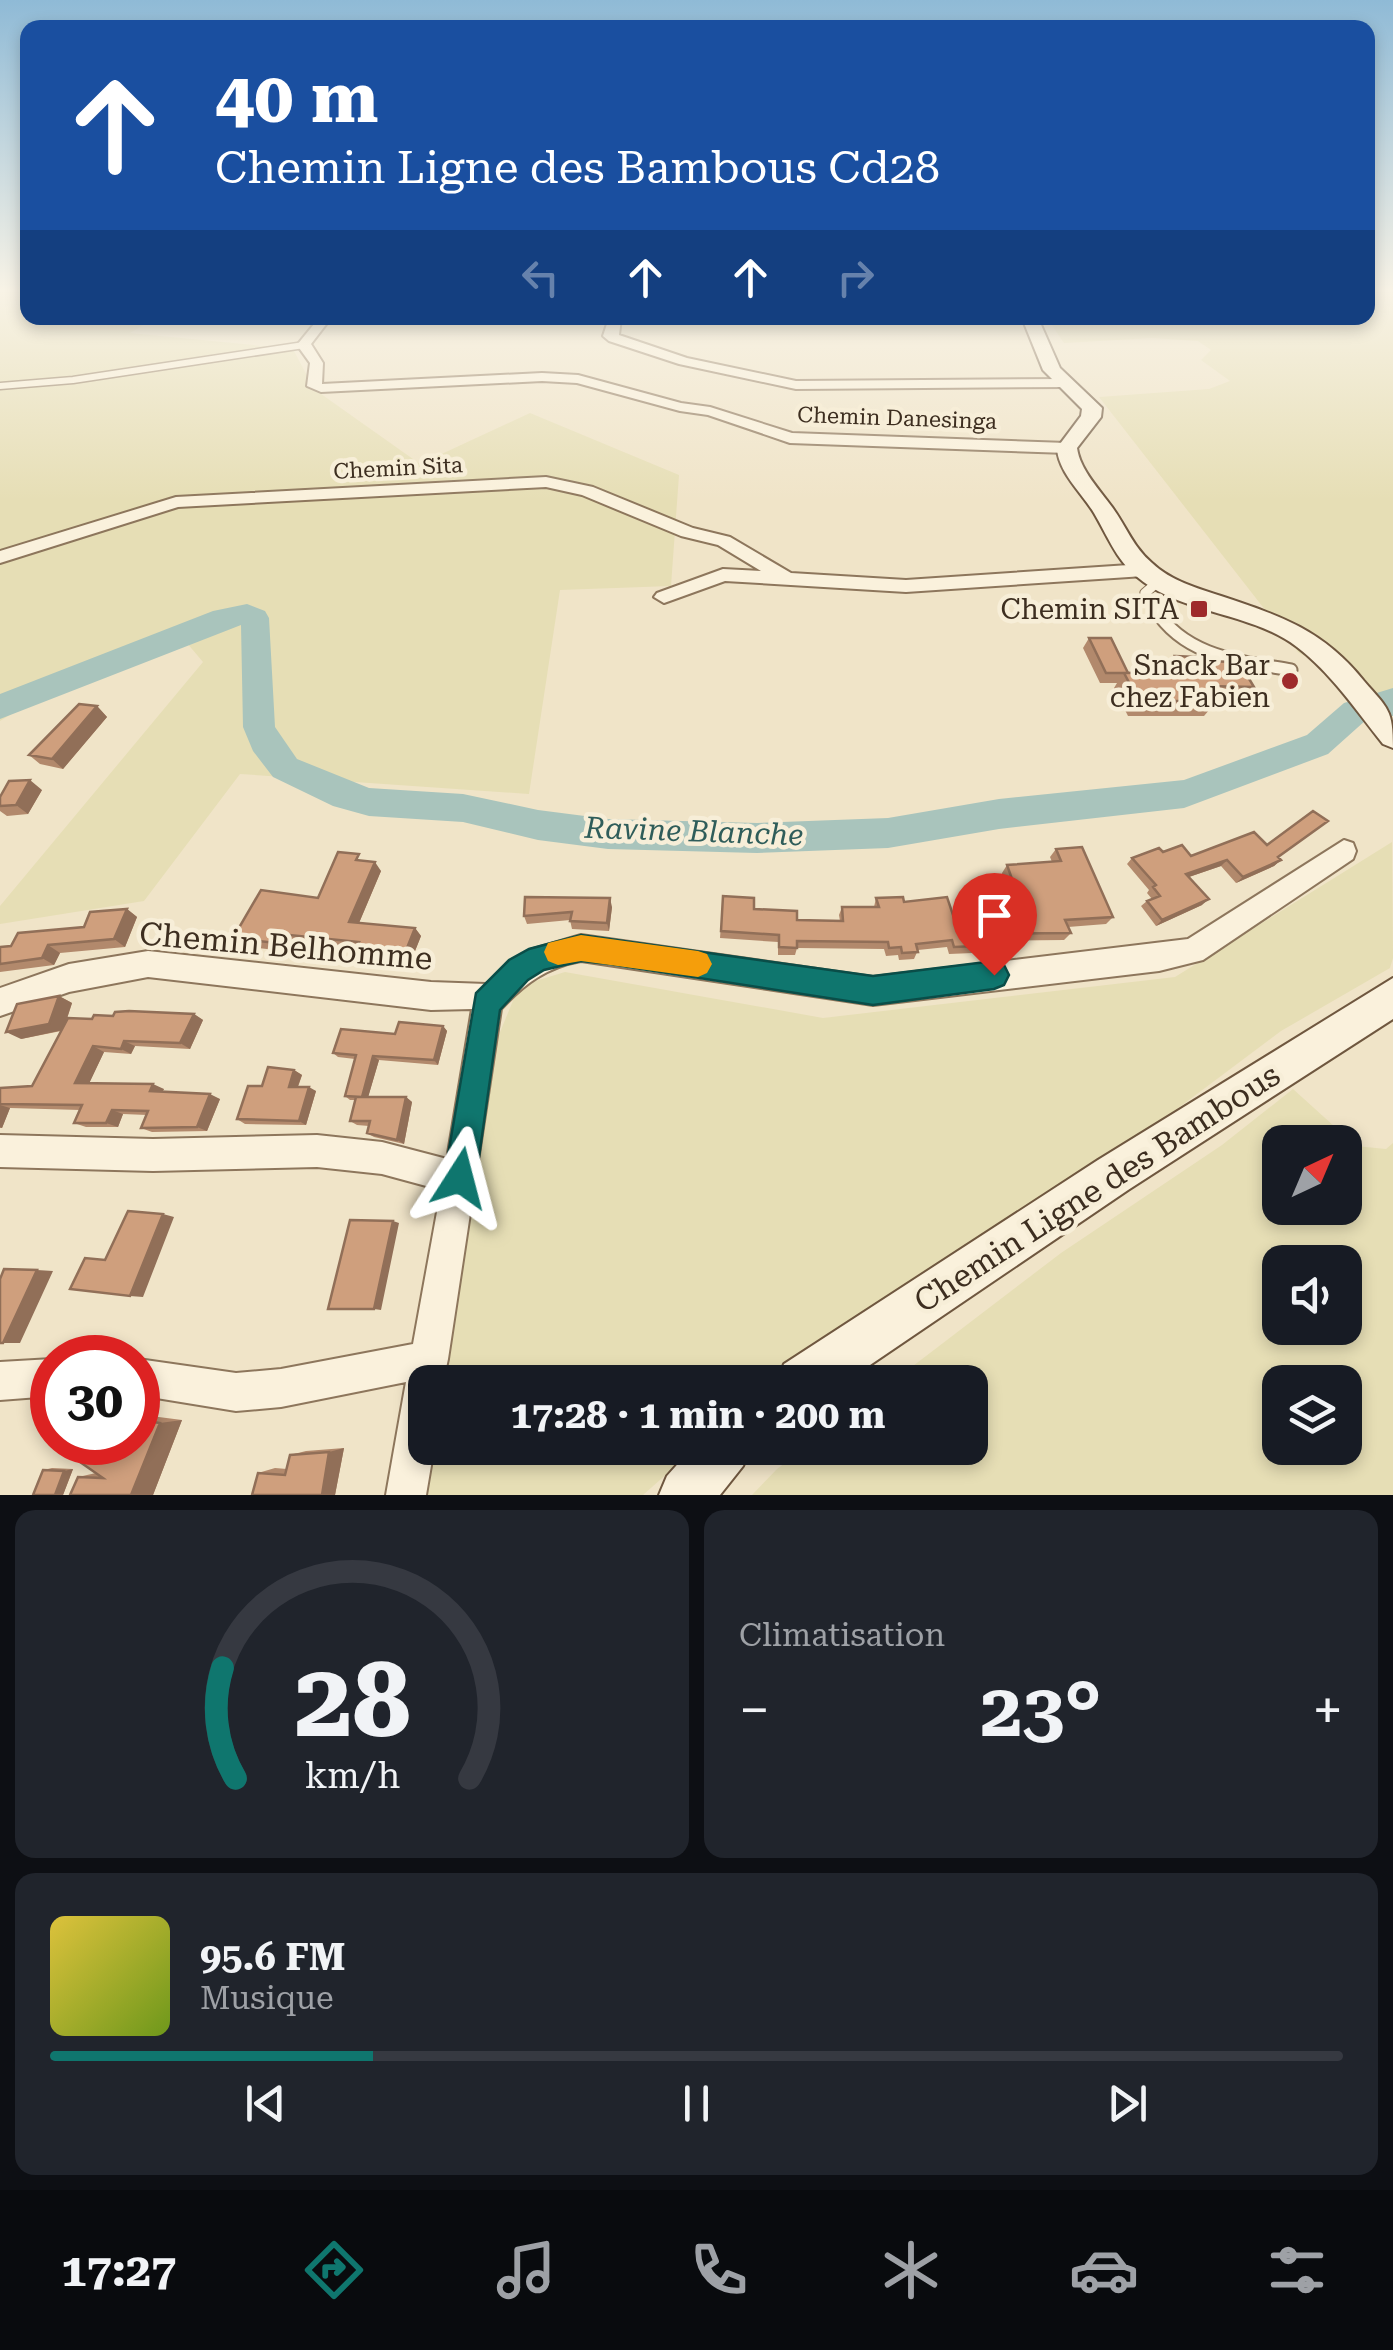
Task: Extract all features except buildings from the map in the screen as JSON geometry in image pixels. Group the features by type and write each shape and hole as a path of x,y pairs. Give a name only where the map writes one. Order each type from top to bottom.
{"main road":[{"path":"1048,362 1084,398 1092,413 1067,448 1071,467 1107,516 1114,536 1152,575 1294,632 1341,672 1393,736"},
{"name":"Chemin Ligne des Bambous","path":"828,1365 1113,1175 1393,996"},
{"path":"686,1495 711,1465"}],"street":[{"name":"Chemin Danesinga","path":"316,362 314,386 578,379 729,416 790,438 1067,448"},
{"path":"687,362 796,386 1066,383"},
{"name":"Chemin Sita","path":"0,558 176,502 546,482 587,491 688,532 724,541 786,578"},
{"name":"Chemin Sita","path":"664,597 722,575 906,586 1152,575"},
{"path":"429,1365 486,1013 529,964 561,950 581,948 873,990 1159,958 1193,951 1344,851"},
{"name":"Chemin Belhomme","path":"0,1002 69,978 148,964 431,996 479,994 486,1013"},
{"path":"0,1151 316,1152 382,1158 460,1178"},
{"path":"160,1380 236,1392 408,1377"},
{"path":"0,1380 30,1379"},
{"path":"406,1495 411,1465"}],"lane":[{"path":"0,386 73,380 193,362"},
{"path":"1152,575 1145,593 1169,630 1190,645 1220,656 1291,670"}],"shaded area":[{"path":"0,362 300,362 314,389 420,464 530,413 679,475 671,586 560,590 529,794 240,774 144,901 0,924 0,906 203,662 181,636 76,674 0,721"},
{"path":"1203,362 1393,362 1393,710 1298,652 1099,397 1209,389 1230,381"},
{"path":"1392,842 1390,968 1281,1031 1069,1190 809,1345 787,1365 441,1365 482,1076 519,986 565,972 823,1018 1175,977"},
{"path":"1293,1089 1333,1125 1262,1125 1262,1225 1362,1225 1362,1147 1386,1149 1393,1143 1393,1495 752,1495 782,1465 988,1465 988,1365 914,1365 1061,1253 1222,1145"},
{"path":"424,1465 677,1465 643,1495 418,1495"}],"waterway":[{"name":"Ravine Blanche","path":"0,707 223,618 247,614 255,618 259,727 264,742 285,768 345,796 369,802 463,808 538,825 608,834 757,838 888,833 999,814 1184,794 1316,745 1355,712 1388,706 1393,700"}],"slow traffic":[{"path":"558,952 581,948 698,964"}],"place":[{"name":"Chemin SITA","path":"1199,609"},
{"name":"Snack Bar chez Fabien","path":"1290,681"}],"route":[{"path":"460,1178 486,1003 518,970 539,958 561,950 609,950 873,990 994,975"}]}
